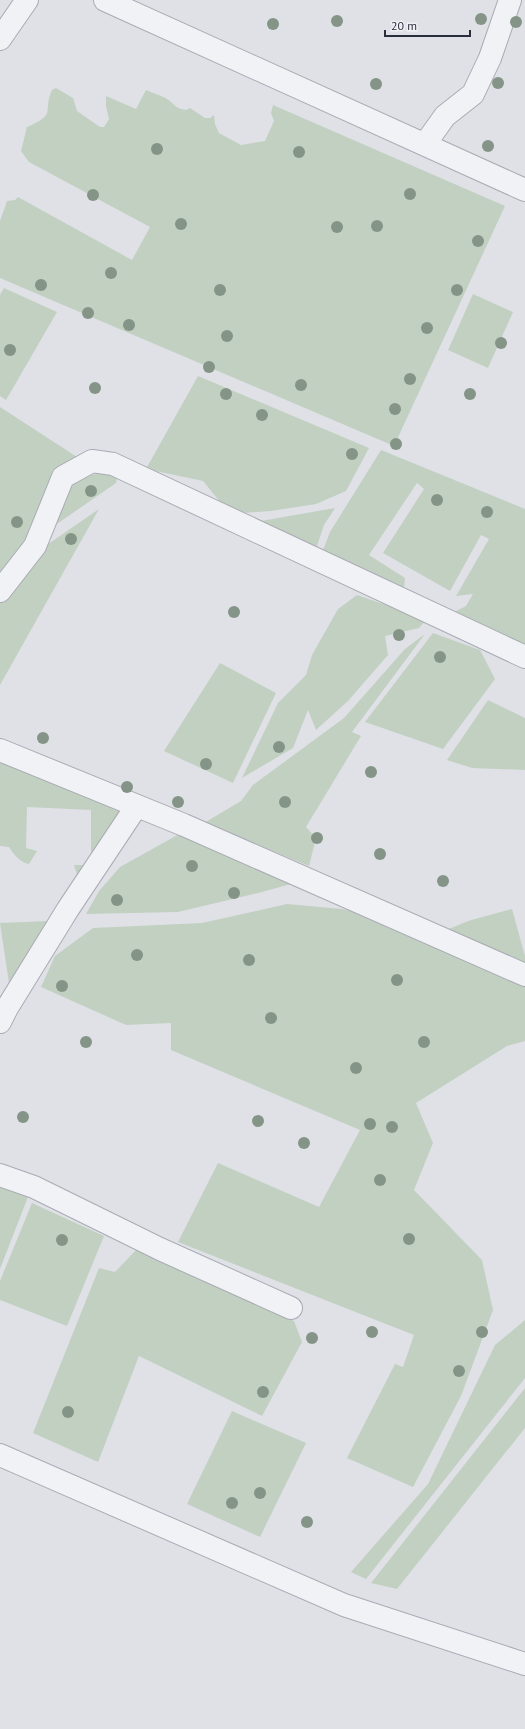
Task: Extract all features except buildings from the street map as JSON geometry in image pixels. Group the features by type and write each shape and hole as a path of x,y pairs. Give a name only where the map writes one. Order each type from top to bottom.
{"street":[{"path":"0,39 27,0"},
{"path":"105,0 525,190"},
{"path":"424,144 446,116 473,94 490,58 510,0"},
{"path":"0,591 35,546 63,477 92,461 113,464 525,657"},
{"path":"0,750 136,807 184,825 525,975"},
{"path":"0,1022 7,1008 68,909 136,807"},
{"path":"0,1175 34,1187 160,1249 291,1308"},
{"path":"0,1455 344,1605 525,1664"}],"green space":[{"path":"56,88 73,98 77,111 100,127 104,127 109,119 106,106 106,96 136,109 146,90 166,98 179,108 186,110 190,108 205,118 210,118 214,115 215,124 219,133 241,145 265,141 274,121 271,113 273,105 505,206 394,446 0,278 0,221 7,201 15,200 18,197 132,260 150,227 29,162 21,151 27,127 37,123 46,115 49,97 52,90"},
{"path":"4,288 57,312 6,400 0,396 0,295"},
{"path":"473,294 513,312 488,368 448,350"},
{"path":"198,376 369,448 346,491 316,504 271,511 230,514 203,481 146,469"},
{"path":"0,407 77,457 26,543 0,573"},
{"path":"381,450 525,509 525,646 452,613 466,606 473,594 456,596 489,539 481,535 450,591 383,553 424,489 417,483 369,555 405,578 403,597 321,555 330,532"},
{"path":"103,473 117,478 116,483 51,528 71,482 84,476"},
{"path":"335,508 324,525 314,555 249,523"},
{"path":"99,509 0,685 0,598 44,547"},
{"path":"357,595 427,619 419,628 385,636 388,655 348,701 316,730 308,710 293,748 242,778 278,703 306,675 312,655 338,609"},
{"path":"433,633 480,650 495,679 443,749 365,722"},
{"path":"425,634 352,732 361,736 306,827 316,838 309,866 204,823 241,801 253,785 344,718 405,649"},
{"path":"220,663 276,693 233,783 164,751"},
{"path":"488,700 525,718 525,770 472,768 447,760"},
{"path":"0,762 126,812 91,882 79,881 74,865 91,865 91,810 27,807 26,848 37,851 29,864 18,858 9,847 0,846"},
{"path":"181,833 291,884 178,912 86,914 99,891 120,867"},
{"path":"287,904 342,909 401,922 437,934 468,921 512,909 525,956 525,1041 507,1046 416,1103 433,1143 414,1190 482,1260 493,1310 461,1396 413,1487 347,1458 395,1364 403,1367 414,1335 178,1242 218,1163 319,1207 360,1130 171,1050 171,1023 126,1025 41,987 55,956 93,928 202,923"},
{"path":"48,921 61,924 11,996 0,923"},
{"path":"0,1184 28,1197 0,1269"},
{"path":"32,1203 104,1236 67,1326 0,1300 0,1281"},
{"path":"137,1249 294,1321 302,1342 262,1416 139,1356 98,1462 33,1433 99,1268 115,1272"},
{"path":"525,1320 525,1378 366,1579 351,1572 428,1484 495,1345"},
{"path":"525,1388 525,1428 397,1589 371,1583"},
{"path":"232,1411 306,1443 260,1537 187,1504"}]}
